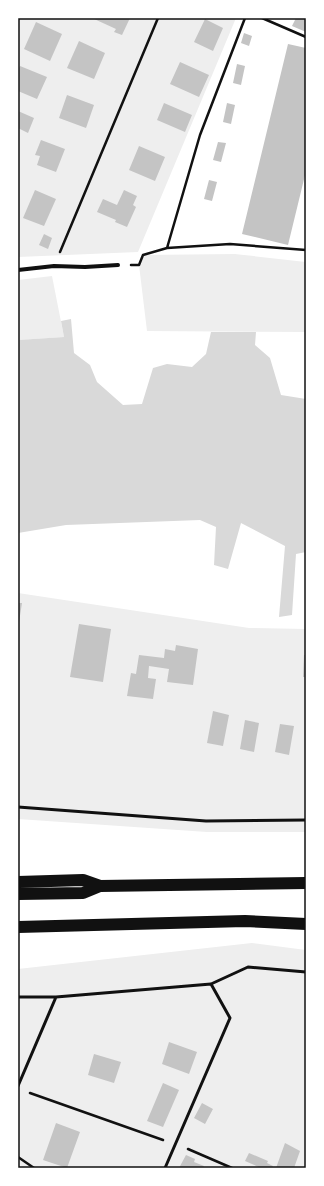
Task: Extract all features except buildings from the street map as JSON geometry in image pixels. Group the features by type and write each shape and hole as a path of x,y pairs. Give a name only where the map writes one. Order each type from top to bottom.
{"highway":[{"path":"18,882 83,880 100,886 306,882"},
{"path":"18,894 83,893 100,886"},
{"path":"18,927 245,921 306,924"}],"street":[{"path":"18,270 54,266 84,267 118,265"}],"lane":[{"path":"18,807 206,821 306,820"},
{"path":"18,997 56,997 211,984 248,967 306,972"},
{"path":"165,1168 230,1018 211,984"},
{"path":"18,1086 56,997"}],"path":[{"path":"54,266 158,18"},
{"path":"167,248 200,135 245,18"},
{"path":"262,18 306,37"},
{"path":"118,265 139,265 143,255 167,248 230,244 306,250"},
{"path":"26,1091 175,1144 232,1168"},
{"path":"18,1157 34,1168"}],"shaded area":[{"path":"18,18 236,18 138,252 18,257"},
{"path":"235,254 306,262 306,332 147,331 139,265 143,255"},
{"path":"52,276 64,337 18,340 18,280"},
{"path":"71,319 74,353 90,365 97,382 123,405 142,404 153,368 167,364 192,367 206,354 211,332 256,332 255,345 270,358 281,395 306,399 306,552 296,554 292,615 279,617 285,546 241,523 228,569 214,565 216,527 200,520 66,525 18,533 18,340 64,337 61,321"},
{"path":"18,593 249,628 306,629 306,832 207,832 18,819"},
{"path":"252,943 306,950 306,1168 24,1168 18,1164 18,969"}]}
